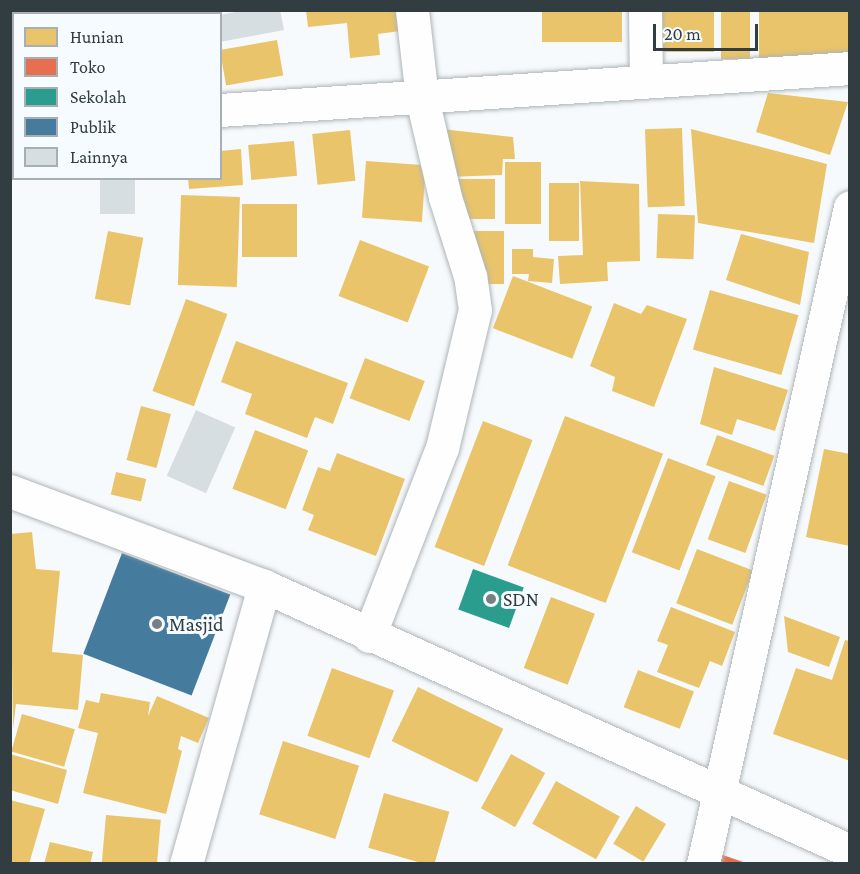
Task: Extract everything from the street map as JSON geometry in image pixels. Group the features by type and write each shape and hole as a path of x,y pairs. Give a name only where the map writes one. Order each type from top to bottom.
{"street":[{"path":"369,636 442,448 475,310 470,276 445,197 422,98 412,10"},
{"path":"645,10 646,81"},
{"path":"222,110 849,68"},
{"path":"702,864 849,207"},
{"path":"10,491 264,586 717,794 849,851"},
{"path":"186,864 264,586"}],"building: Hunian":[{"path":"306,10 397,10 400,31 378,34 380,55 350,58 347,23 308,27"},
{"path":"542,10 622,10 622,42 542,42"},
{"path":"657,10 714,10 714,52 657,52"},
{"path":"721,10 750,10 750,59 721,59"},
{"path":"759,10 849,10 849,61 759,61"},
{"path":"277,40 283,75 226,86 222,50"},
{"path":"768,93 848,102 830,155 756,132"},
{"path":"682,128 685,206 648,207 645,129"},
{"path":"442,129 513,137 515,159 503,159 502,175 447,177"},
{"path":"691,129 827,164 814,243 698,223"},
{"path":"350,130 355,181 318,185 312,134"},
{"path":"294,141 297,176 251,180 248,145"},
{"path":"241,149 243,185 189,189 188,180 222,180 222,151"},
{"path":"366,161 426,165 422,222 362,218"},
{"path":"505,162 541,162 541,224 505,224"},
{"path":"454,179 495,179 495,219 454,219"},
{"path":"580,181 639,184 640,261 607,262 608,281 560,284 558,256 583,255"},
{"path":"549,183 579,183 579,241 549,241"},
{"path":"181,195 240,197 237,287 178,285"},
{"path":"242,204 297,204 297,257 242,257"},
{"path":"658,214 695,215 693,259 656,258"},
{"path":"108,231 143,238 130,306 95,299"},
{"path":"473,231 504,231 504,284 473,284"},
{"path":"741,234 809,252 800,305 726,280"},
{"path":"360,240 429,267 408,323 338,296"},
{"path":"512,249 533,249 533,257 554,259 552,283 528,281 529,274 512,274"},
{"path":"513,276 592,306 572,359 493,328"},
{"path":"710,290 798,315 781,375 693,350"},
{"path":"186,299 227,314 194,406 152,391"},
{"path":"614,303 641,314 647,305 687,319 654,407 612,391 615,377 590,366"},
{"path":"236,341 348,383 333,424 315,417 307,438 245,414 252,394 221,382"},
{"path":"365,358 425,381 409,421 350,398"},
{"path":"714,367 788,390 775,431 737,419 732,435 700,424"},
{"path":"141,406 171,414 156,468 127,460"},
{"path":"565,416 663,454 606,603 508,565"},
{"path":"483,421 532,440 484,566 435,547"},
{"path":"255,430 308,450 286,509 232,489"},
{"path":"717,435 774,456 763,486 706,465"},
{"path":"824,449 850,454 850,546 806,537"},
{"path":"337,453 405,479 376,556 308,530 314,515 302,510 318,467 330,471"},
{"path":"668,458 716,476 679,571 632,552"},
{"path":"116,472 146,479 141,501 111,494"},
{"path":"729,481 767,495 745,553 708,539"},
{"path":"32,532 36,569 60,571 52,652 83,655 78,710 16,704 13,729 10,534"},
{"path":"697,549 753,571 732,625 676,603"},
{"path":"551,597 595,614 568,685 524,668"},
{"path":"671,607 735,632 722,666 710,661 699,688 657,672 668,645 657,641"},
{"path":"784,616 840,637 829,667 788,652"},
{"path":"845,640 850,641 850,761 773,734 796,668 832,680"},
{"path":"332,668 394,691 369,758 307,736"},
{"path":"638,670 694,692 680,729 624,707"},
{"path":"418,687 503,729 477,783 392,741"},
{"path":"101,693 150,702 148,716 157,696 209,718 198,743 181,736 178,749 182,751 166,814 83,793 98,733 78,728 86,700 99,703"},
{"path":"22,714 75,729 64,767 11,751"},
{"path":"283,741 359,766 335,839 259,814"},
{"path":"10,754 67,770 58,804 10,790"},
{"path":"511,754 545,773 515,827 481,808"},
{"path":"556,781 620,816 596,859 532,824"},
{"path":"384,793 449,812 434,864 425,864 368,848"},
{"path":"10,800 45,809 29,864 10,864"},
{"path":"636,806 666,824 643,862 613,844"},
{"path":"106,815 161,820 157,864 102,864"},
{"path":"50,842 93,852 90,864 44,864"}],"building: Toko":[{"path":"714,852 746,863 746,864 711,864"}],"building: Sekolah":[{"name":"SDN","path":"473,569 524,587 509,628 458,609"}],"building: Publik":[{"name":"Masjid","path":"122,553 230,595 192,695 83,654"}],"building: Lainnya":[{"path":"10,10 47,10 12,12 12,46"},
{"path":"245,10 280,10 284,30 222,42 222,15"},
{"path":"100,180 135,180 135,214 100,214"},
{"path":"196,410 235,427 206,493 167,476"}],"place":[{"name":"SDN","path":"491,599"},
{"name":"Masjid","path":"157,624"}]}
